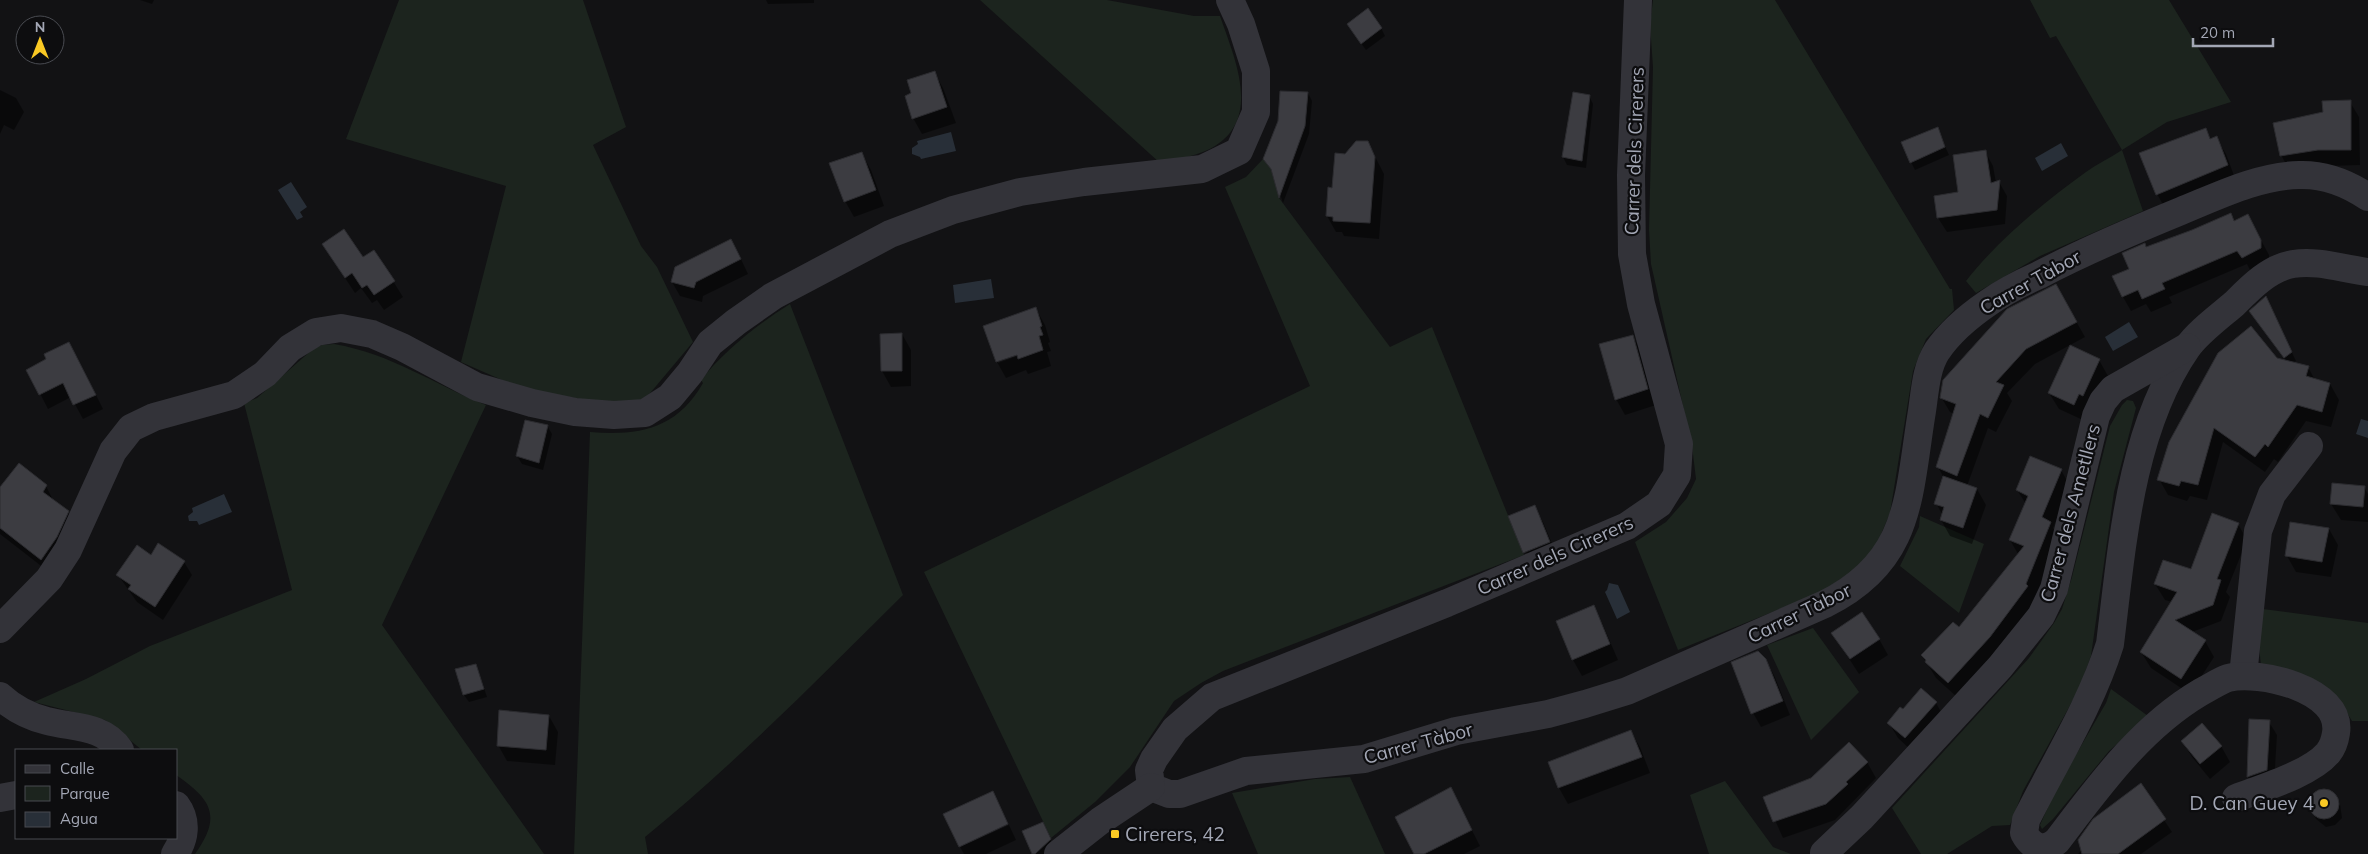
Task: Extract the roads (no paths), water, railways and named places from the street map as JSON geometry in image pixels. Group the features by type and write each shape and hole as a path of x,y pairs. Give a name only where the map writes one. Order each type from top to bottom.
{"street":[{"path":"0,629 49,579 68,550 113,451 131,428 154,417 234,395 265,374 290,348 316,332 341,328 372,334 402,347 477,387 532,403 575,412 614,415 645,414 670,397 690,374 710,343 736,322 773,296 890,234 953,210 1020,192 1084,182 1202,169 1239,150 1256,112 1256,71 1241,24 1230,0"},
{"name":"Carrer dels Cirerers","path":"1151,787 1149,770 1154,759 1175,729 1212,697 1447,603 1627,526 1659,504 1677,475 1679,444 1641,304 1632,254 1631,175 1638,0"},
{"name":"Carrer Tàbor","path":"1151,787 1169,794 1180,794 1246,770 1364,759 1456,731 1548,714 1585,704 1627,691 1842,596 1872,573 1885,555 1900,528 1915,469 1930,368 1937,352 1950,334 1969,317 1989,302 2066,261 2127,233 2249,185 2284,177 2317,176 2348,185 2368,197"},
{"path":"2236,798 2289,778 2326,755 2331,749 2337,728 2331,710 2309,692 2278,681 2243,676 2227,679 2182,704 2157,725 2106,776 2057,841 2050,847 2041,848 2028,840 2024,833 2026,820 2074,728 2104,664 2110,644 2129,503 2139,459 2152,419 2187,347 2248,290 2276,270 2291,264 2309,262 2368,272"},
{"name":"Carrer dels Ametllers","path":"1824,853 1862,817 2000,667 2041,616 2054,589 2096,416 2102,402 2113,390 2187,347"},
{"path":"2243,676 2258,531 2272,494 2309,446"},
{"path":"0,696 32,716 92,730 113,740 119,749"},
{"path":"1058,854 1100,821 1151,787"},
{"path":"0,798 15,796"},
{"path":"175,854 182,844 184,833 184,820 178,809"}],"water":[{"path":"951,132 956,151 921,159 912,154 912,148 918,144 917,141"},
{"path":"2061,143 2068,156 2042,171 2035,158"},
{"path":"291,182 307,207 300,212 303,217 297,220 278,190"},
{"path":"991,279 994,298 955,303 953,285"},
{"path":"2129,322 2138,337 2113,351 2105,337"},
{"path":"2361,419 2368,421 2368,438 2356,434"},
{"path":"224,494 232,512 199,525 197,521 189,521 188,516 193,512 192,508"},
{"path":"1609,583 1618,585 1630,612 1617,619 1605,592"}],"place":[{"name":"D. Can Guey 4","path":"2324,803"},
{"name":"Cirerers, 42","path":"1115,834"}]}
